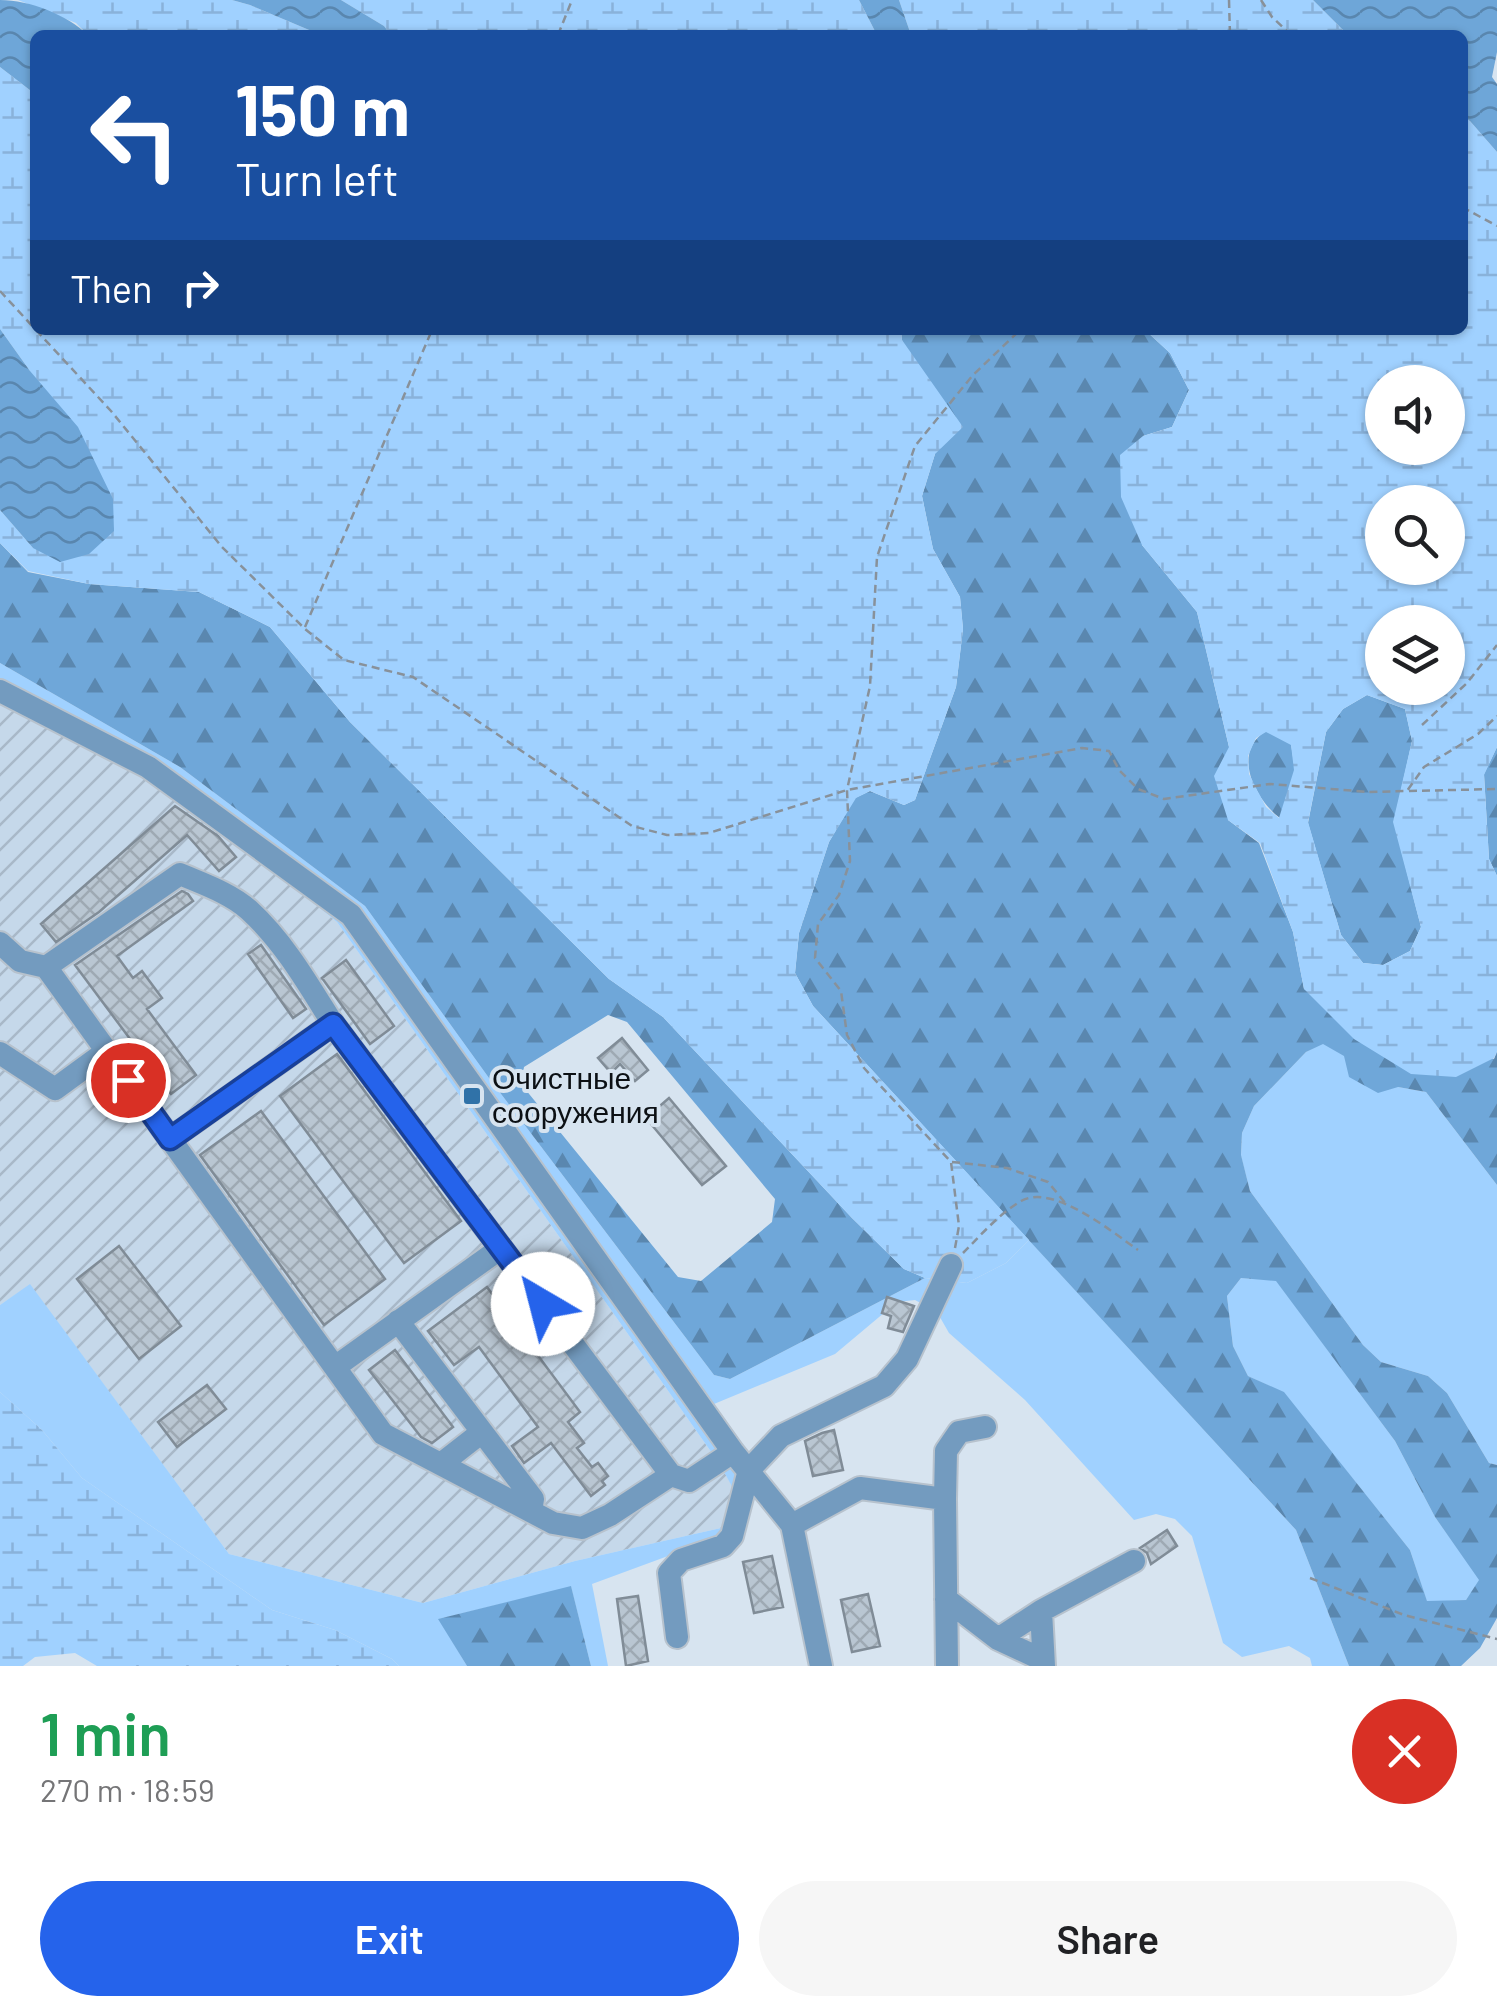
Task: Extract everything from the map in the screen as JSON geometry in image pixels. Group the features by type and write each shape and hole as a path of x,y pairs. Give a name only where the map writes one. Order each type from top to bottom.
{"street":[{"path":"0,691 148,767 350,915 733,1452 792,1525 821,1666"},
{"path":"46,967 180,874 215,888 248,908 290,956 333,1024 671,1475 689,1481 733,1452"},
{"path":"0,942 20,962 46,967 383,1434 553,1523 582,1528 610,1515 671,1475"},
{"path":"170,1139 333,1024"},
{"path":"0,1053 55,1090 107,1052"},
{"path":"334,1366 500,1248"},
{"path":"677,1638 669,1573 681,1560 723,1546 732,1536 749,1470 781,1436 884,1386 908,1359 951,1265"},
{"path":"398,1321 533,1499 532,1512"},
{"path":"947,1666 946,1451 960,1432 986,1427"},
{"path":"441,1464 482,1432"},
{"path":"792,1525 860,1488 945,1498"},
{"path":"998,1639 1134,1560"},
{"path":"946,1598 998,1639 1044,1663"},
{"path":"1041,1611 1044,1663"}],"path":[{"path":"560,30 572,0"},
{"path":"1229,0 1230,30"},
{"path":"1261,0 1286,30"},
{"path":"1468,210 1497,226"},
{"path":"0,292 30,325"},
{"path":"40,335 111,411 222,547 304,629 344,660 413,677 632,826 667,835 709,834 846,790 1082,748 1109,751 1119,770 1138,789 1164,799 1270,784 1369,792 1497,789"},
{"path":"304,629 430,335"},
{"path":"951,1265 960,1226 951,1162 864,1068 847,1034 842,991 814,958 818,924 839,895 850,861 846,790 870,686 877,556 914,446 972,375 1015,335"},
{"path":"1422,725 1466,683 1497,645"},
{"path":"1407,791 1424,766 1478,734 1497,716"},
{"path":"951,1162 1006,1168 1048,1182 1067,1206"},
{"path":"951,1265 996,1220 1024,1199 1038,1196 1081,1210 1138,1250"},
{"path":"1310,1578 1404,1615 1497,1639"}],"shaded area":[{"path":"0,700 184,797 337,922 719,1463 734,1489 721,1528 575,1561 423,1603 229,1554 30,1285 0,1305"}],"green space":[{"path":"18,0 232,0 309,30 83,30 76,23"},
{"path":"341,0 859,0 874,30 387,30"},
{"path":"899,0 1313,0 1343,30 909,30"},
{"path":"0,67 30,90 30,335 902,335 963,427 935,454 922,496 933,549 960,597 963,629 956,687 915,800 904,805 870,791 856,798 829,842 799,933 795,973 813,1006 1029,1240 1006,1263 967,1283 925,1278 904,1269 663,1017 609,979 350,722 270,627 199,592 89,584 28,571 0,543 0,510 33,548 30,371 0,329"},
{"path":"1468,120 1497,152 1497,747 1484,775 1489,859 1497,876 1497,1051 1494,1058 1456,1077 1411,1074 1354,1039 1304,989 1293,932 1260,843 1228,820 1214,776 1229,747 1197,612 1142,545 1121,497 1120,455 1143,436 1172,427 1189,390 1170,353 1150,335 1468,335","holes":["1365,605 1465,605 1465,705 1394,705 1405,709 1412,741 1393,822 1421,927 1410,951 1383,965 1363,963 1341,935 1308,822 1326,732 1343,709 1365,696","1266,732 1291,745 1294,770 1279,818 1266,807 1249,774 1248,756 1256,738"]},
{"path":"902,335 1150,335 1170,353 1189,390 1172,427 1143,436 1142,545 1197,612 1229,747 1228,820 1259,843 1293,932 1304,989 1494,1059 1497,1051 1497,1185 1426,1092 1398,1087 1378,1093 1349,1077 1344,1056 1323,1044 1306,1052 1254,1106 1242,1133 1241,1155 1250,1191 1363,1345 1381,1362 1428,1376 1447,1393 1489,1463 1497,1465 1497,1618 1480,1648 1461,1666 1349,1666 1296,1530 813,1006 795,973 799,933 829,842 855,798 870,791 904,805 915,800 956,687 963,629 960,597 933,549 922,496 935,454","holes":["1241,1278 1276,1281 1395,1441 1435,1517 1479,1580 1466,1600 1427,1601 1410,1550 1284,1392 1248,1376 1233,1346 1227,1296"]},
{"path":"0,543 28,572 89,584 199,592 270,627 350,722 609,979 663,1017 904,1269 925,1278 730,1379 714,1375 489,1078 365,906 180,767 0,663","holes":["608,1015 627,1022 775,1199 772,1222 701,1281 678,1277 521,1084 524,1067"]},
{"path":"0,663 180,767 365,906 489,1078 714,1375 730,1379 925,1278 967,1283 1006,1263 1029,1240 1296,1530 1349,1666 1312,1666 1310,1658 1289,1646 1242,1657 1223,1643 1192,1536 1175,1519 1156,1514 1134,1520 1025,1400 949,1333 937,1312 915,1300 897,1302 835,1354 714,1404 748,1451 725,1535 592,1584 608,1666 591,1666 571,1587 439,1619 467,1666 399,1666 335,1630 272,1610 82,1478 42,1430 0,1392 0,1305 30,1284 229,1554 423,1603 575,1561 721,1528 734,1490 719,1463 337,922 184,797 0,700"},
{"path":"1365,696 1365,705 1405,709 1412,741 1394,822 1421,927 1410,951 1383,965 1363,963 1341,935 1308,823 1326,732 1343,709"},
{"path":"1266,731 1291,744 1295,770 1280,818 1262,799 1250,776 1250,751"},
{"path":"1497,747 1497,876 1489,859 1484,774"},
{"path":"1323,1043 1398,1087 1426,1092 1497,1185 1497,1465 1489,1463 1447,1393 1428,1376 1381,1362 1363,1345 1250,1191 1241,1156 1242,1133 1254,1106 1306,1052"},
{"path":"1241,1278 1276,1280 1395,1441 1435,1517 1480,1580 1466,1600 1427,1602 1410,1550 1284,1393 1248,1376 1233,1346 1227,1296"},
{"path":"0,1392 42,1430 82,1478 272,1610 335,1630 399,1666 97,1666 75,1653 35,1657 23,1666 0,1666"},
{"path":"571,1586 591,1666 467,1666 438,1619"}],"water":[{"path":"0,0 47,10 82,30 30,30 30,90 0,67"},
{"path":"232,0 341,0 387,30 309,30"},
{"path":"859,0 899,0 909,30 874,30"},
{"path":"1313,0 1497,0 1497,52 1492,77 1497,84 1497,152 1468,120 1468,30 1343,30"},
{"path":"0,329 78,427 113,499 114,531 89,554 60,562 33,548 0,510"}],"building":[{"path":"175,806 218,836 236,857 219,871 187,835 99,912 56,942 41,924"},
{"path":"182,891 193,901 117,956 133,978 142,971 162,998 147,1009 196,1075 171,1094 75,965"},
{"path":"261,945 306,1009 293,1018 248,954"},
{"path":"346,960 394,1026 370,1044 322,978"},
{"path":"622,1038 648,1070 635,1081 620,1064 611,1073 598,1058"},
{"path":"337,1054 461,1221 404,1263 280,1096"},
{"path":"669,1098 726,1166 702,1185 646,1118"},
{"path":"261,1111 385,1279 324,1325 200,1155"},
{"path":"119,1246 181,1326 139,1359 77,1279"},
{"path":"487,1287 580,1412 568,1422 584,1443 577,1448 592,1467 598,1463 608,1476 602,1481 605,1485 591,1496 551,1443 524,1463 512,1446 538,1427 479,1347 454,1365 428,1331"},
{"path":"887,1297 914,1306 903,1332 888,1328 891,1316 882,1313"},
{"path":"395,1350 453,1427 432,1443 421,1437 369,1370"},
{"path":"207,1385 226,1409 177,1447 158,1422"},
{"path":"834,1430 843,1470 813,1476 805,1441"},
{"path":"1167,1530 1177,1546 1151,1564 1140,1548"},
{"path":"772,1556 783,1607 754,1613 743,1562"},
{"path":"868,1594 880,1646 852,1652 841,1600"},
{"path":"638,1596 648,1661 626,1666 617,1599"}],"place":[{"name":"Очистные сооружения","path":"472,1096"}],"route":[{"path":"128,1080 170,1139 333,1024 543,1304"}]}
